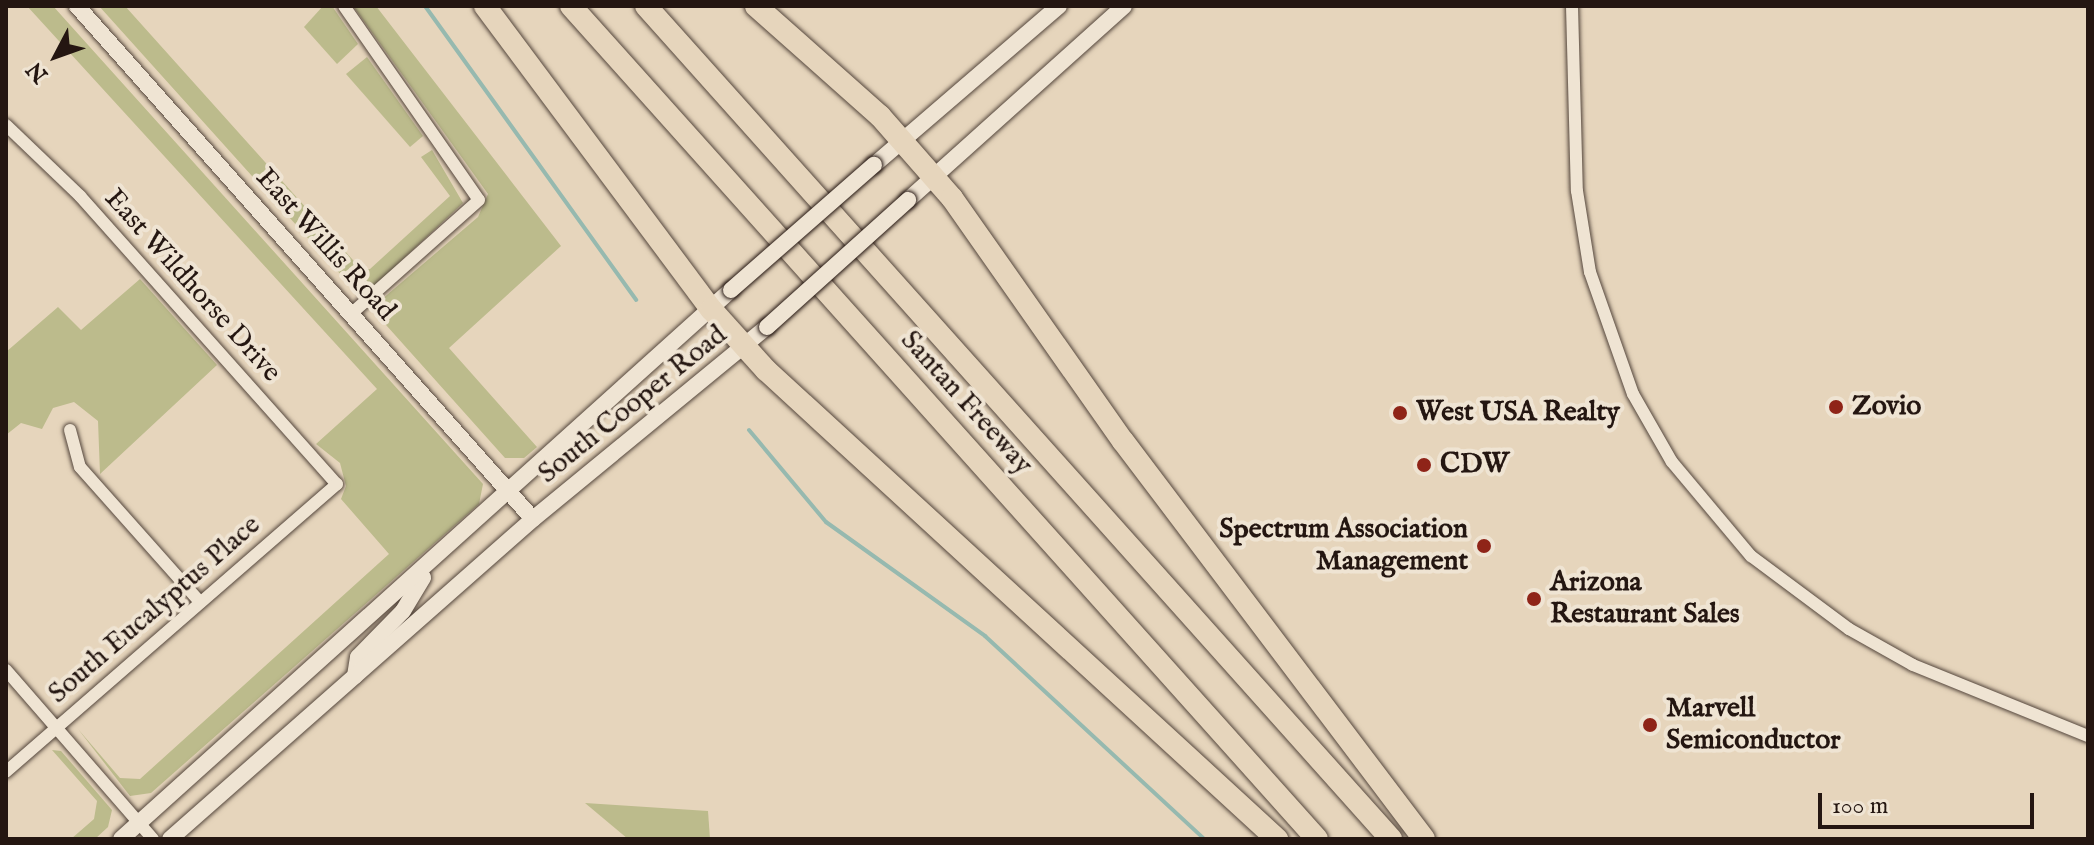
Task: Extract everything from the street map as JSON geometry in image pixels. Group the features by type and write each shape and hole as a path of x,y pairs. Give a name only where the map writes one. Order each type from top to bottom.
{"highway":[{"path":"485,6 711,309 746,347 1277,839"},
{"name":"Santan Freeway","path":"571,6 1317,839"},
{"name":"Santan Freeway","path":"646,6 1391,839"},
{"path":"756,6 902,141 934,177 1424,839"}],"main road":[{"name":"East Willis Road","path":"77,6 533,519"},
{"name":"South Cooper Road","path":"121,839 511,493 731,290 1059,6"},
{"name":"South Cooper Road","path":"170,839 533,519 746,347 1124,6"},
{"path":"355,676 358,657 403,611 432,563"}],"street":[{"path":"344,6 479,200 352,313"},
{"path":"1572,6 1577,191 1590,272 1616,354 1664,451 1751,556 1849,629 1913,665 2088,736"},
{"name":"East Wildhorse Drive","path":"6,125 80,196 337,484"},
{"path":"70,430 80,467 200,602"},
{"name":"South Eucalyptus Place","path":"6,772 337,484"},
{"path":"6,670 153,839"}],"shaded area":[{"path":"27,6 53,6 483,484 479,504 151,793 130,796 78,729 120,778 140,779 389,554 341,499 346,486 340,463 316,444 377,389"},
{"path":"99,6 125,6 361,269 370,269 450,196 421,157 432,150 463,203 371,289 352,287"},
{"path":"323,6 332,6 358,44 337,64 304,27"},
{"path":"353,6 376,6 561,246 449,348 537,447 524,458 505,458 378,316 381,300 478,217 488,194"},
{"path":"367,57 423,136 410,147 346,74"},
{"path":"140,279 217,365 100,474 98,421 74,402 53,408 42,429 21,423 6,435 6,352 58,307 81,330"},
{"path":"52,750 61,751 112,810 108,827 95,839 71,839 94,819 97,801"},
{"path":"585,803 708,811 710,839 628,839"}],"waterway":[{"path":"425,6 636,300"},
{"path":"749,430 826,522 985,636 1204,839"}],"place":[{"name":"Zovio","path":"1836,407"},
{"name":"West USA Realty","path":"1400,413"},
{"name":"CDW","path":"1424,465"},
{"name":"Spectrum Association Management","path":"1484,546"},
{"name":"Arizona Restaurant Sales","path":"1534,599"},
{"name":"Marvell Semiconductor","path":"1650,725"}]}
